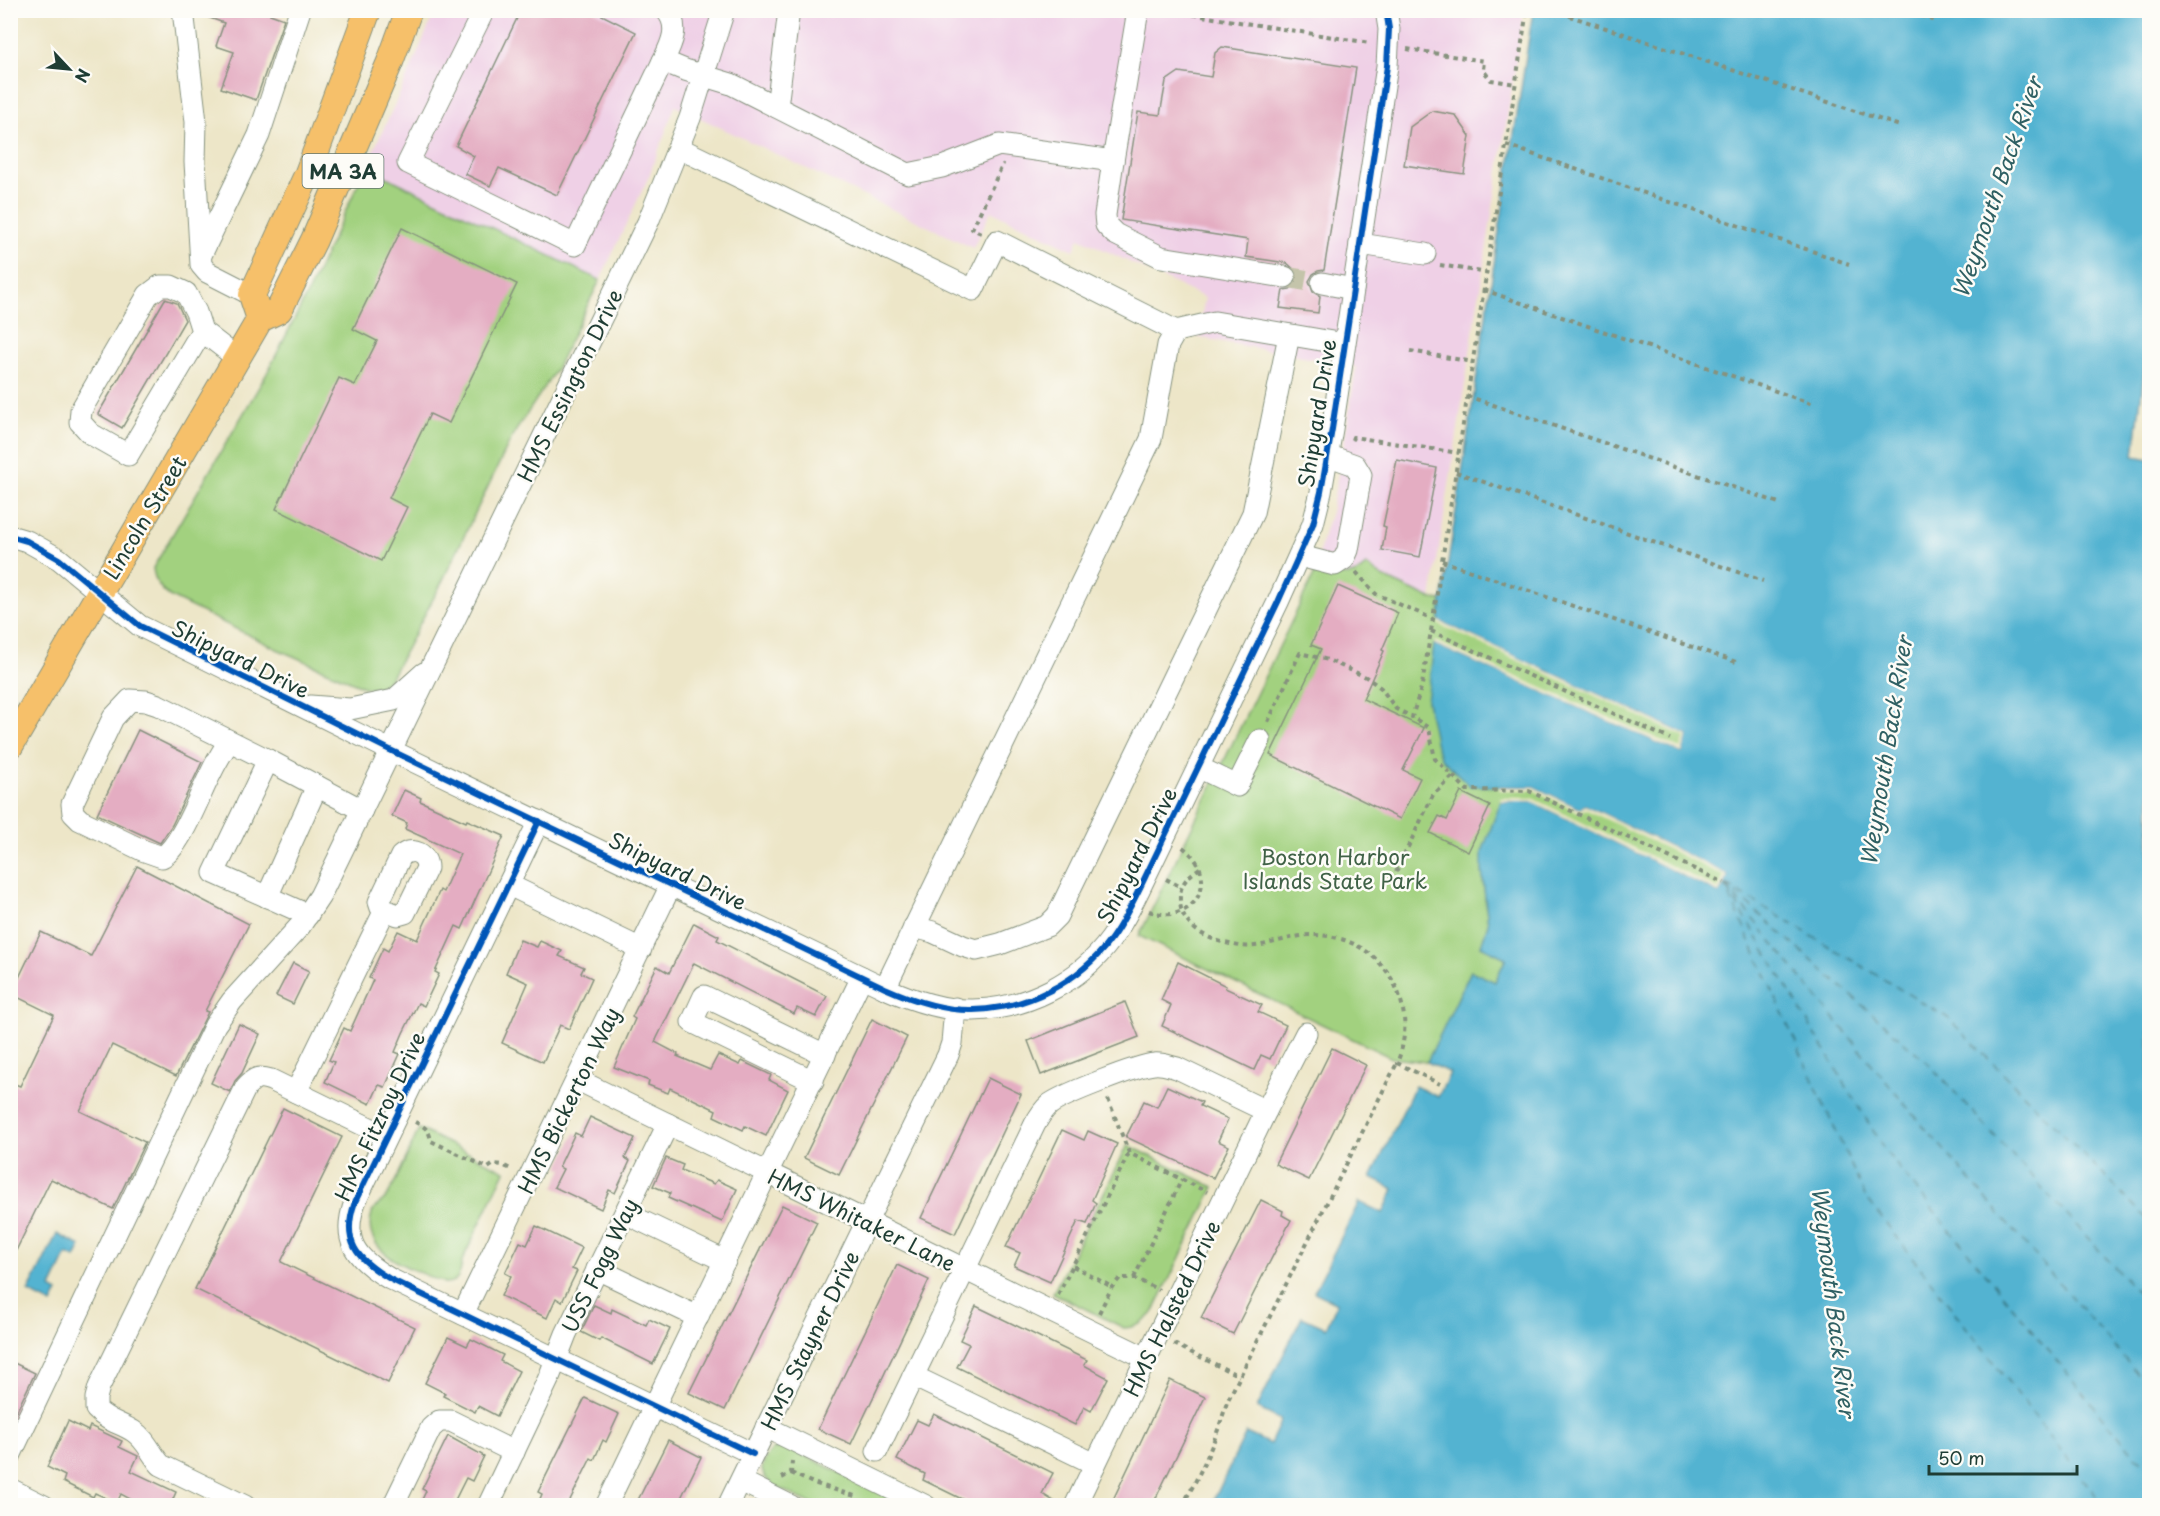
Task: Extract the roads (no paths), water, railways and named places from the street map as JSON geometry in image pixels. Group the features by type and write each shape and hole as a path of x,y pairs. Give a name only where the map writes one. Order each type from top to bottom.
{"main road":[{"name":"Lincoln Street","path":"10,746 237,358 368,10"},
{"name":"Lincoln Street","path":"256,307 279,310 314,240 390,62 409,10"}],"street":[{"path":"183,10 196,122 195,162 201,265 207,272 256,307"},
{"path":"200,255 259,135 300,10"},
{"path":"483,10 408,163 575,245 671,44 674,30 672,18 666,10"},
{"name":"HMS Essington Drive","path":"10,1456 215,1025 232,1001 300,926 320,896 636,248 679,148 724,10"},
{"path":"777,107 789,10"},
{"path":"1138,10 1104,220 1109,231 1152,254 1169,260 1285,277"},
{"name":"Shipyard Drive","path":"10,536 27,541 59,559 140,626 390,750 885,988 920,1002 971,1010 1022,1002 1069,980 1093,960 1111,939 1132,904 1300,556 1337,459 1344,344 1387,66 1389,29 1386,10"},
{"path":"663,61 731,84 908,174 942,168 999,145 1113,161"},
{"path":"679,148 972,290 997,241 1176,331 1215,322 1344,344"},
{"path":"1360,244 1429,259"},
{"path":"1322,283 1353,289"},
{"path":"202,331 128,455 91,434 80,422 81,410 148,295 160,286 171,286 186,293 196,312 202,331 237,358"},
{"path":"885,988 1151,439 1168,345 1176,331"},
{"path":"914,927 933,932 976,950 1000,944 1047,926 1058,916 1253,513 1289,335"},
{"path":"1300,556 1335,565 1344,559 1348,550 1361,475 1358,468 1337,459"},
{"path":"299,705 350,709 394,700 433,664"},
{"path":"229,741 177,841 168,854 162,857 142,850 80,820 73,813 72,804 113,718 130,700 146,701 158,705 268,760 362,810"},
{"path":"1198,767 1237,786 1260,740"},
{"path":"268,760 214,873 308,915"},
{"path":"267,897 317,786"},
{"name":"HMS Fitzroy Drive","path":"539,821 355,1202 350,1216 349,1234 354,1250 364,1261 390,1280 753,1454"},
{"path":"509,885 641,949"},
{"name":"HMS Bickerton Way","path":"463,1314 671,885"},
{"path":"296,1092 386,910"},
{"path":"606,1506 862,977"},
{"path":"813,1081 692,1022 704,996 825,1055"},
{"name":"HMS Stayner Drive","path":"728,1506 948,1055 952,1042 955,1008"},
{"name":"HMS Halsted Drive","path":"1075,1506 1306,1033"},
{"path":"877,1451 1041,1113 1060,1098 1152,1064 1164,1064 1177,1068 1266,1111"},
{"path":"245,1506 161,1465 153,1457 144,1441 134,1432 103,1417 96,1409 99,1387 246,1087 254,1079 260,1076 387,1136"},
{"name":"HMS Whitaker Lane","path":"578,1080 1146,1358"},
{"name":"USS Fogg Way","path":"488,1506 566,1334 668,1124"},
{"path":"625,1213 724,1261"},
{"path":"597,1269 698,1317"},
{"path":"913,1376 1095,1464"},
{"path":"393,1506 431,1428 439,1421 451,1421 514,1452"},
{"path":"766,1427 926,1506"},
{"path":"741,1481 791,1506"},
{"path":"10,1489 44,1506"}],"water":[{"name":"Weymouth Back River","path":"1533,11 2149,11 2150,320 2134,456 2150,459 2149,1505 1211,1506 1246,1433 1270,1444 1281,1420 1257,1408 1302,1317 1326,1328 1337,1303 1314,1292 1359,1202 1383,1213 1394,1189 1371,1178 1415,1086 1438,1097 1450,1073 1427,1062 1471,971 1495,982 1506,958 1481,946 1488,924 1482,852 1501,801 1531,801 1719,893 1728,875 1585,805 1580,809 1534,787 1470,786 1441,758 1436,746 1427,701 1434,644 1682,753 1688,736 1439,621"},
{"path":"57,1234 81,1246 75,1258 67,1254 51,1288 58,1292 52,1304 28,1292"}],"tunnel":[{"path":"1285,277 1322,283"}],"park label":[{"name":"Boston Harbor Islands State Park","path":"1335,868"}]}
